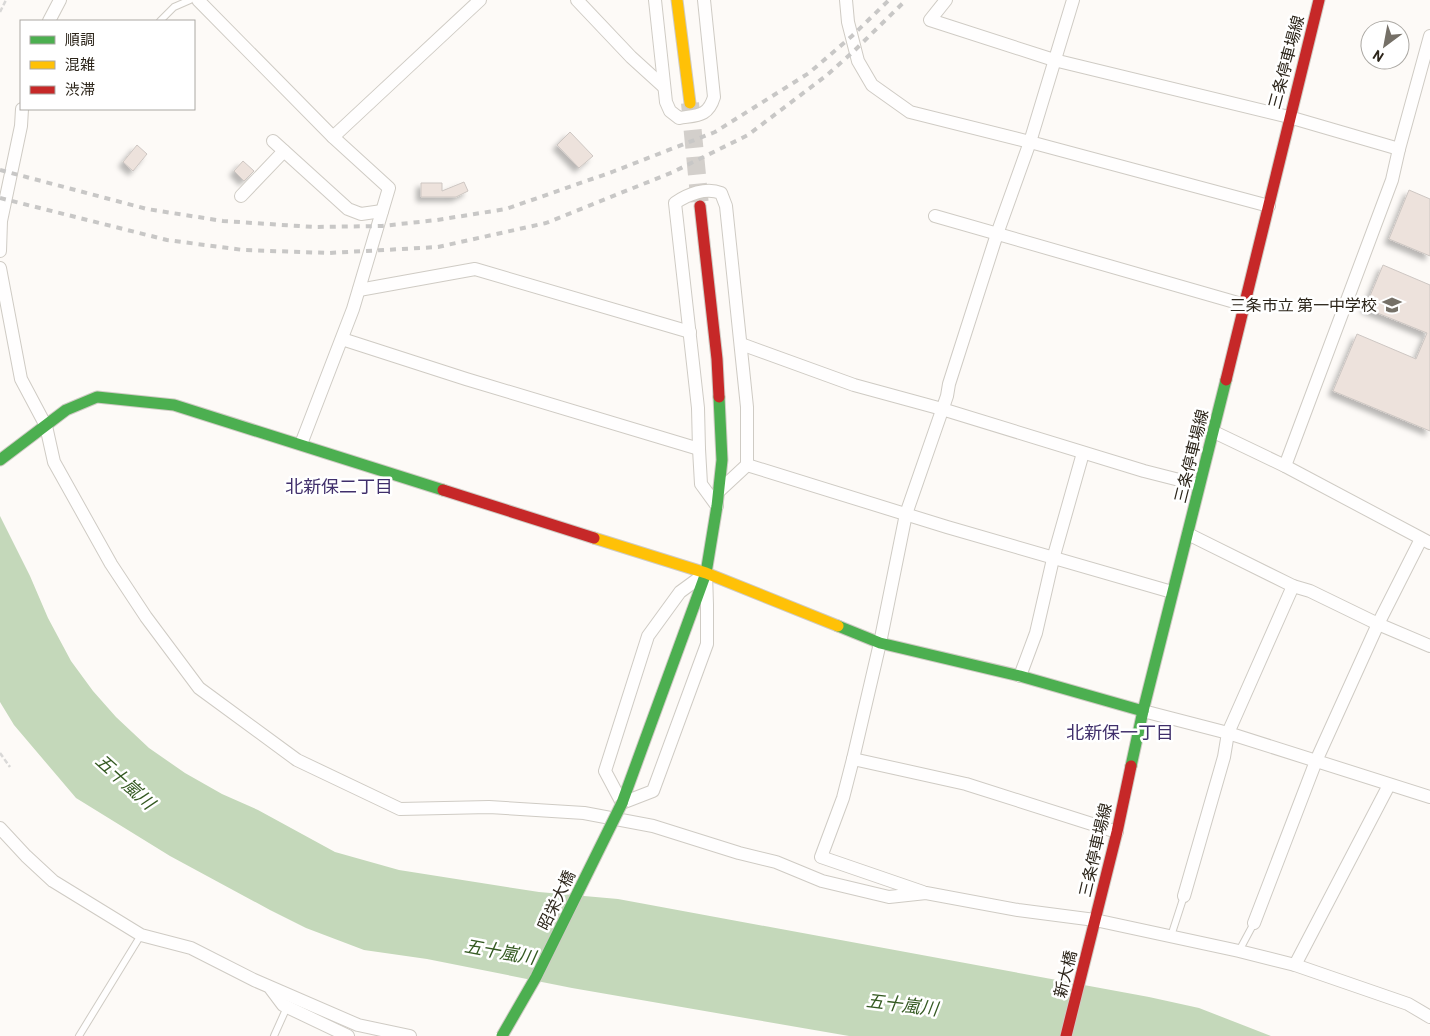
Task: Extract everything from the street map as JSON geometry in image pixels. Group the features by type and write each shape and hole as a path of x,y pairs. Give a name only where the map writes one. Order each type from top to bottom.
{"street":[{"path":"50,20 60,0"},
{"path":"198,0 333,137 389,188 359,290 301,444"},
{"path":"333,137 480,0"},
{"path":"577,0 631,57 664,87"},
{"path":"655,0 666,102 670,111 680,118 706,113 712,106 714,97 704,0"},
{"path":"677,0 690,103"},
{"path":"846,0 848,22 858,61 872,84 910,112 1269,206"},
{"path":"946,0 930,20 1054,60 1289,117 1399,149"},
{"path":"1073,0 1030,142 997,234 942,409 906,514 854,759 843,798 821,857 926,893 1094,926 1171,936 1295,965 1408,1004 1430,1017"},
{"name":"三条停車場線","path":"1094,926 1117,832 1143,711 1214,432 1289,117 1319,0"},
{"path":"1285,466 1392,180 1430,36"},
{"path":"0,251 1,221 21,126 22,110"},
{"path":"273,141 348,209 361,214 382,211"},
{"path":"241,196 284,151"},
{"path":"717,506 701,484 698,408 675,203 684,196 711,189 721,193 726,206 748,408 747,465 719,491"},
{"name":"昭栄大橋","path":"502,1036 536,977 622,803 706,573 722,460 716,359 700,206"},
{"path":"935,216 1245,305"},
{"path":"0,268 21,379 46,426 54,462 111,564 146,617 199,688 297,760 400,809 489,807 584,814 653,826 739,853 776,862 822,881 889,897 926,893"},
{"path":"359,290 475,269 690,332"},
{"path":"342,339 466,379 699,449"},
{"path":"741,344 854,385 1200,485"},
{"path":"2,458 66,410 98,397 174,405 706,573 880,643 1020,676 1228,733 1430,797"},
{"path":"1214,432 1285,466 1426,541 1378,624 1316,761 1254,923"},
{"path":"1020,676 1036,632 1053,559 1084,453"},
{"path":"747,465 1053,559 1172,592"},
{"path":"1188,534 1293,586 1310,591 1378,624 1430,646"},
{"path":"706,573 707,644 653,791 622,803 605,771 648,636 680,592 706,573"},
{"path":"1184,896 1224,756 1228,733 1293,586"},
{"path":"854,759 966,784 1117,832"},
{"path":"1295,965 1389,785"},
{"path":"0,828 53,881 141,935 191,948 269,987 358,1025 410,1036"},
{"name":"新大橋","path":"1066,1036 1094,926"},
{"path":"269,987 287,1007 348,1036"}],"lane":[{"path":"161,20 174,7 190,0"},
{"path":"1171,936 1184,896"},
{"path":"1238,951 1254,923"},
{"path":"79,1036 141,935"},
{"path":"274,1036 287,1007"}],"path":[{"path":"0,12 6,0"},
{"path":"0,753 10,767"}],"water":[{"name":"五十嵐川","path":"0,516 30,576 48,618 71,661 93,691 116,717 149,748 185,773 335,852 399,870 539,892 618,899 1149,997 1199,1008 1271,1036 849,1036 572,988 427,959 364,950 306,928 170,856 76,798 14,725 0,702"}],"building":[{"path":"570,132 593,156 579,168 557,145"},
{"path":"137,145 147,154 133,171 123,162"},
{"path":"243,161 254,171 244,181 234,171"},
{"path":"464,182 468,191 456,197 421,197 421,183 442,183 442,191"},
{"path":"1409,190 1430,199 1430,256 1389,239"},
{"path":"1383,265 1430,285 1430,431 1333,391 1357,334 1416,359 1427,333 1365,308"}],"tunnel":[{"path":"690,103 700,206"}],"railway":[{"path":"0,170 147,209 223,221 314,227 382,226 437,220 506,209 612,172 715,132 809,73 852,36 889,0"},
{"path":"0,198 167,240 243,250 329,253 438,247 546,223 673,172 748,135 827,75 906,0"}],"traffic: fast":[{"path":"1131,766 1226,380"},
{"path":"0,460 66,410 97,397 174,405 443,490"},
{"path":"622,803 706,573 722,460 719,397"},
{"path":"838,626 880,643 1020,676 1143,711"},
{"path":"502,1036 536,977 622,803"}],"traffic: slow":[{"path":"677,0 690,103"},
{"path":"594,538 706,573 838,626"}],"traffic: jam":[{"path":"1226,380 1319,0"},
{"path":"700,206 717,359 719,397"},
{"path":"443,490 594,538"},
{"path":"1066,1036 1117,832 1131,766"}],"place":[{"name":"三条市立 第一中学校","path":"1392,305"}],"district":[{"name":"北新保二丁目","path":"339,487"},
{"name":"北新保一丁目","path":"1120,733"}]}
